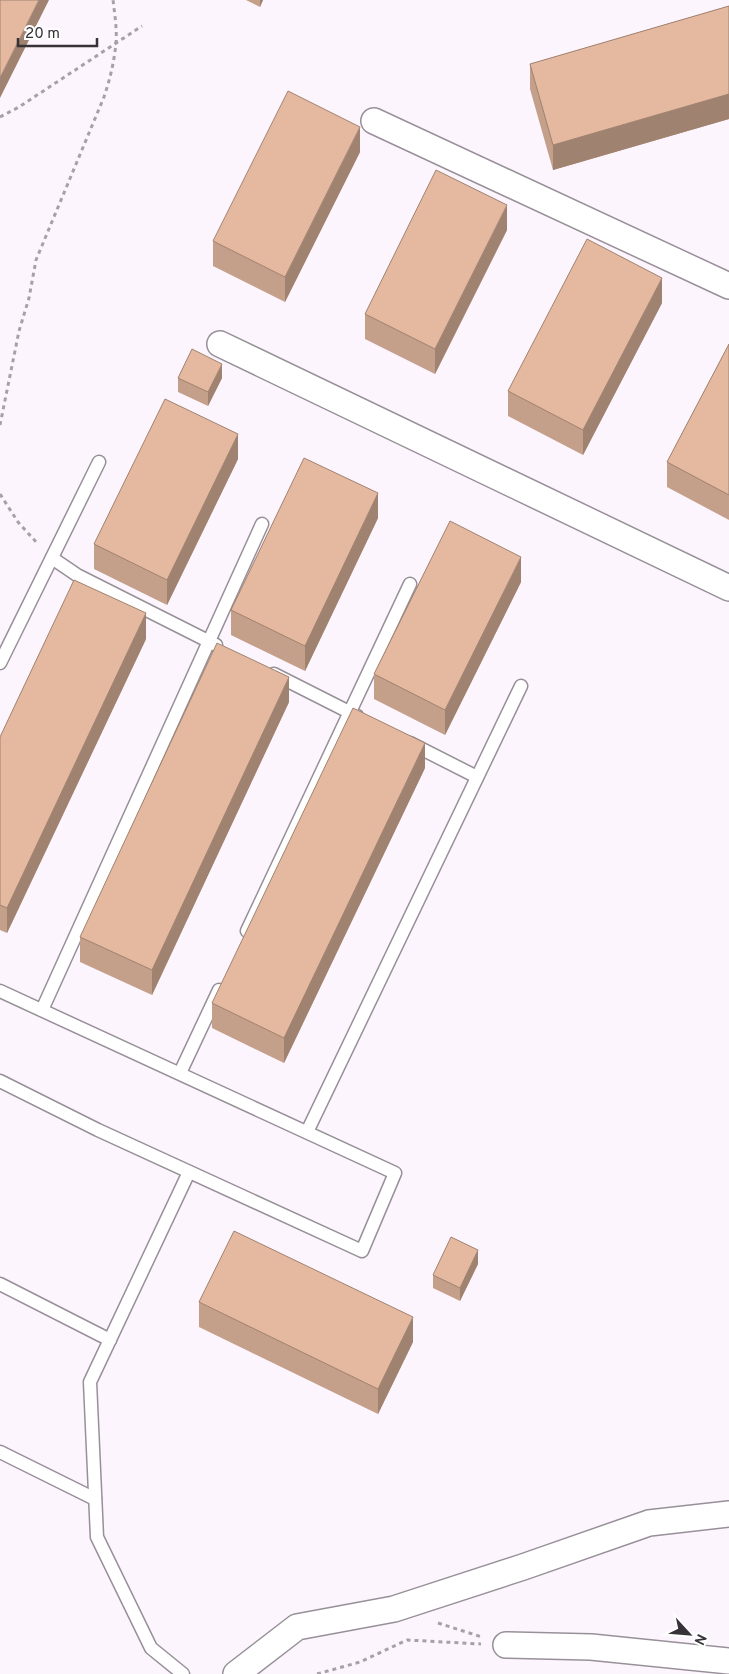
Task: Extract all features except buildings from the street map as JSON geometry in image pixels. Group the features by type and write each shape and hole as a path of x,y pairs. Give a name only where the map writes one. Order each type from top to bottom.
{"street":[{"path":"374,122 729,286"},
{"path":"220,344 729,588"},
{"path":"236,1674 297,1627 394,1609 523,1568 649,1523 729,1514"},
{"path":"506,1645 591,1647 729,1661"}],"lane":[{"path":"0,663 99,462"},
{"path":"42,1010 262,524"},
{"path":"52,558 77,575 227,650"},
{"path":"243,938 410,584"},
{"path":"262,668 367,721"},
{"path":"307,1132 521,686"},
{"path":"401,738 477,776"},
{"path":"180,1073 222,983"},
{"path":"0,990 395,1173 362,1251 98,1130 0,1081"},
{"path":"183,1674 151,1648 97,1537 90,1382 189,1172"},
{"path":"0,1284 110,1340"},
{"path":"0,1452 95,1499"}],"path":[{"path":"0,425 36,260 104,97 111,74 116,43 113,0"},
{"path":"0,117 19,107 142,26"},
{"path":"0,494 24,531 52,558"},
{"path":"317,1674 360,1662 407,1640 506,1645"}]}
